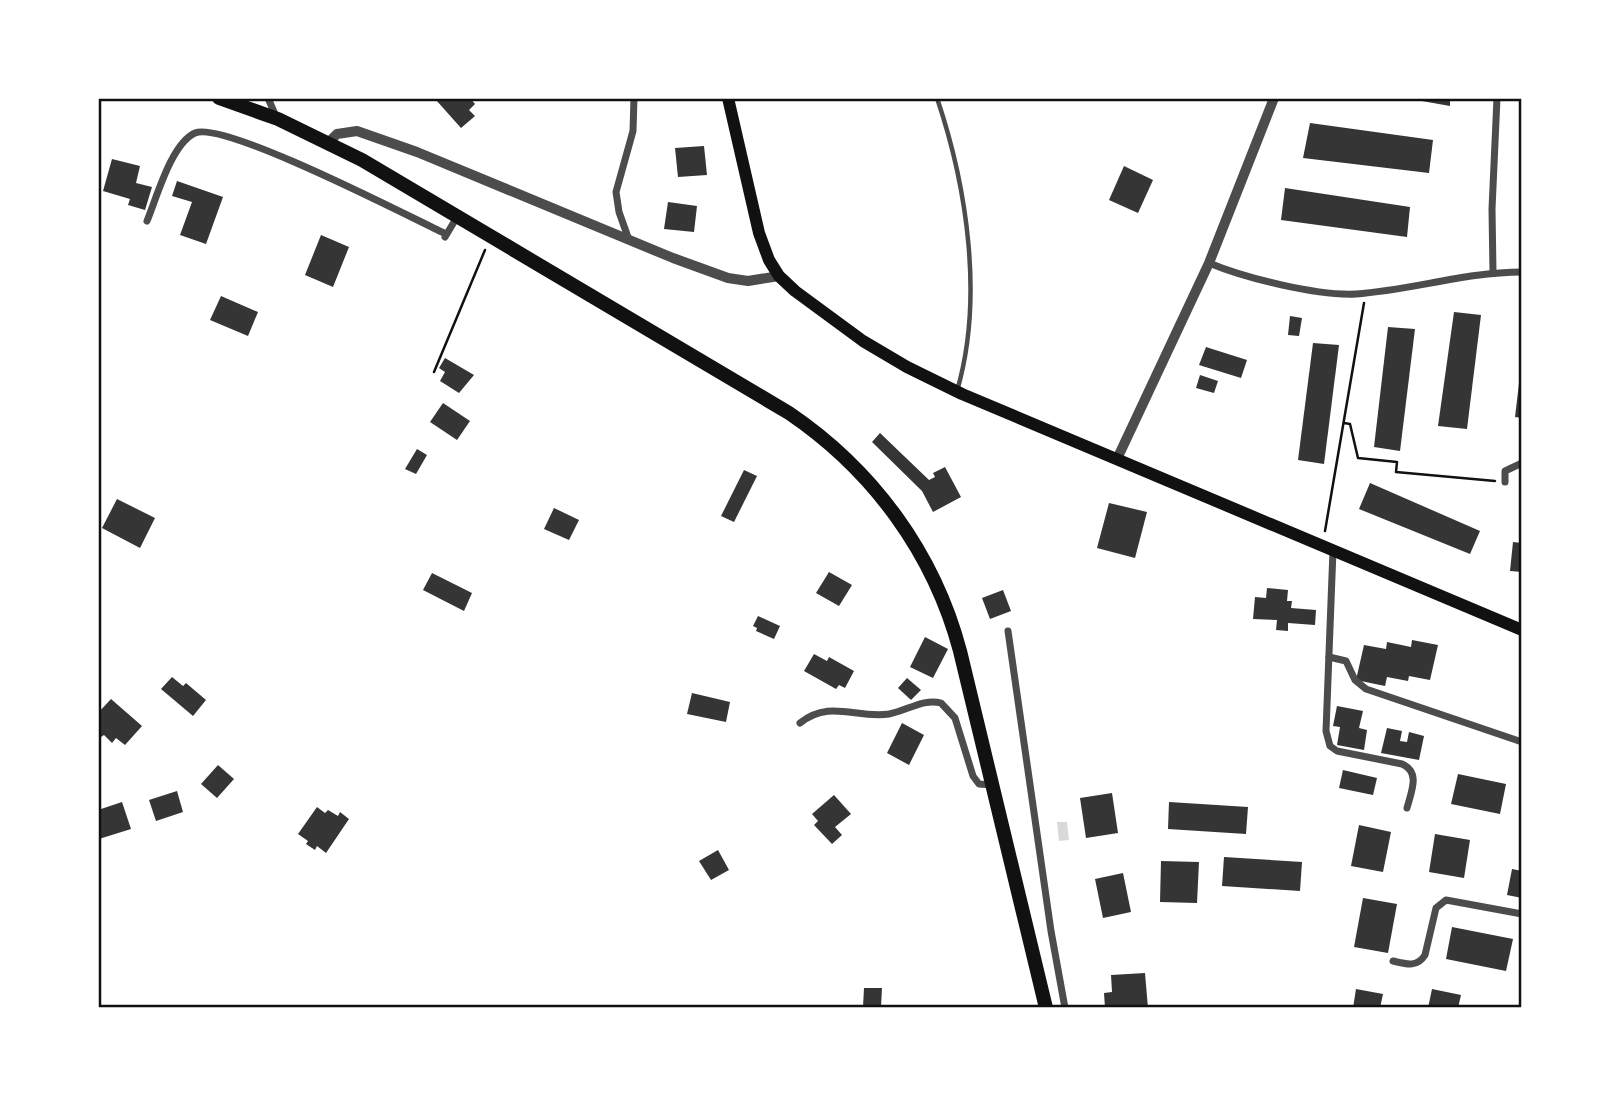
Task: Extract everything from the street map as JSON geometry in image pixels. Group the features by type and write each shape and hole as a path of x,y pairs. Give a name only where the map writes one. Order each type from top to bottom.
{"main road":[{"path":"219,98 278,119 328,143 491,237 789,414 831,445 870,482 918,549 948,609 1045,1008"},
{"path":"728,98 759,233 769,260 779,276 795,291 863,341 957,392 1522,630"}],"street":[{"path":"268,98 278,119"},
{"path":"629,240 619,212 616,192 633,131 634,98"},
{"path":"1117,459 1209,263 1274,98"},
{"path":"1493,272 1492,209 1497,98"},
{"path":"147,221 178,149 192,134 205,131 234,138 299,164 445,236 457,217"},
{"path":"328,143 337,134 357,131 417,152 733,280 758,280 779,276"},
{"path":"1209,263 1243,275 1335,293 1366,293 1493,272 1522,272"},
{"path":"1505,482 1505,471 1522,463"},
{"path":"1328,548 1329,657 1326,731 1330,746 1341,752 1402,764 1409,768 1413,781 1407,808"},
{"path":"1008,631 1051,931 1065,1008"},
{"path":"1329,657 1346,662 1355,680 1362,687 1522,742"},
{"path":"800,723 824,710 882,715 926,703 942,703 955,718 974,776 979,783 992,785"},
{"path":"1393,961 1411,965 1422,961 1426,955 1436,908 1442,902 1456,901 1522,914"}],"lane":[{"path":"937,98 952,141 961,184 969,259 969,318 964,368 957,392"}],"path":[{"path":"434,372 491,237"},
{"path":"1328,548 1343,423 1366,293"},
{"path":"1343,423 1350,424 1358,458 1398,462 1396,472 1505,482"}],"shaded area":[{"path":"1057,822 1067,822 1069,840 1059,841"}],"building":[{"path":"470,98 475,104 469,110 475,116 461,128 436,100"},
{"path":"1405,98 1450,98 1450,106"},
{"path":"1310,123 1433,140 1429,173 1303,158"},
{"path":"704,146 707,175 678,177 675,148"},
{"path":"112,159 140,166 136,183 152,187 145,210 128,205 130,199 103,191"},
{"path":"1124,166 1153,180 1138,213 1109,200"},
{"path":"177,181 223,197 206,244 180,235 192,202 172,196"},
{"path":"1285,188 1410,207 1407,237 1281,220"},
{"path":"668,202 697,206 694,232 664,229"},
{"path":"321,235 349,247 333,287 305,275"},
{"path":"221,296 258,312 248,336 210,320"},
{"path":"1454,312 1481,315 1467,429 1438,426"},
{"path":"1290,316 1302,318 1299,336 1288,335"},
{"path":"1388,327 1415,329 1400,451 1374,447"},
{"path":"1313,343 1339,345 1324,464 1298,460"},
{"path":"1206,347 1247,360 1241,378 1199,365"},
{"path":"445,358 474,375 459,393 440,381 445,372 439,368"},
{"path":"1200,375 1218,381 1214,393 1196,388"},
{"path":"1522,375 1522,418 1515,417"},
{"path":"443,403 470,421 457,440 430,422"},
{"path":"880,433 929,480 935,477 933,473 945,467 961,497 933,512 922,491 872,442"},
{"path":"417,449 427,455 416,474 405,469"},
{"path":"744,470 757,476 734,522 721,516"},
{"path":"1370,483 1480,531 1470,554 1359,509"},
{"path":"117,499 155,518 140,548 102,528"},
{"path":"1109,503 1147,512 1135,558 1097,548"},
{"path":"554,508 579,520 569,540 544,529"},
{"path":"1513,542 1522,543 1522,572 1510,571"},
{"path":"829,572 852,585 839,606 816,593"},
{"path":"432,573 472,593 464,611 423,590"},
{"path":"1267,588 1288,590 1287,601 1292,601 1291,608 1316,610 1315,625 1288,623 1288,631 1276,630 1277,620 1253,619 1255,597 1266,598"},
{"path":"1003,590 1011,611 990,619 982,598"},
{"path":"758,616 780,626 774,639 756,631 757,628 753,626"},
{"path":"925,637 948,649 933,678 910,667"},
{"path":"1412,640 1438,645 1430,680 1409,676 1408,681 1387,677 1385,686 1356,680 1364,645 1386,649 1387,642 1411,647"},
{"path":"814,654 827,661 829,657 854,671 845,688 839,685 836,689 804,671"},
{"path":"172,677 183,686 186,683 206,700 193,716 161,689"},
{"path":"907,678 921,690 911,700 898,688"},
{"path":"692,693 730,702 726,722 687,714"},
{"path":"111,699 142,726 125,745 116,738 112,743 104,735 101,737 98,734 98,713"},
{"path":"1337,706 1363,711 1359,728 1367,730 1364,750 1337,745 1340,727 1333,726"},
{"path":"902,723 924,735 909,765 887,753"},
{"path":"1387,728 1402,731 1400,741 1407,742 1409,732 1424,736 1419,760 1381,753"},
{"path":"218,765 234,779 217,798 201,784"},
{"path":"1343,770 1377,778 1373,795 1339,788"},
{"path":"1458,774 1506,784 1500,814 1451,804"},
{"path":"177,791 183,812 156,821 149,800"},
{"path":"1112,793 1118,833 1086,838 1080,798"},
{"path":"834,795 851,814 835,827 842,835 832,844 814,825 818,821 812,814"},
{"path":"122,802 131,829 99,839 98,810"},
{"path":"1169,802 1248,807 1246,834 1168,829"},
{"path":"317,807 325,813 328,810 338,816 340,812 349,819 326,853 317,846 315,850 306,844 308,841 298,834"},
{"path":"1359,825 1391,832 1383,872 1351,866"},
{"path":"1435,834 1470,840 1464,878 1429,872"},
{"path":"718,850 729,870 711,880 699,861"},
{"path":"1224,857 1302,862 1300,891 1222,886"},
{"path":"1161,861 1199,862 1197,903 1160,902"},
{"path":"1512,869 1522,871 1522,898 1507,895"},
{"path":"1123,873 1131,912 1103,918 1095,879"},
{"path":"1363,898 1397,904 1388,953 1354,947"},
{"path":"1452,927 1513,939 1506,971 1446,959"},
{"path":"1145,973 1148,1008 1105,1008 1104,993 1112,992 1111,975"},
{"path":"864,988 882,988 881,1007 863,1007"},
{"path":"1356,989 1383,994 1380,1008 1353,1008"},
{"path":"1432,989 1461,995 1458,1008 1428,1008"}]}
